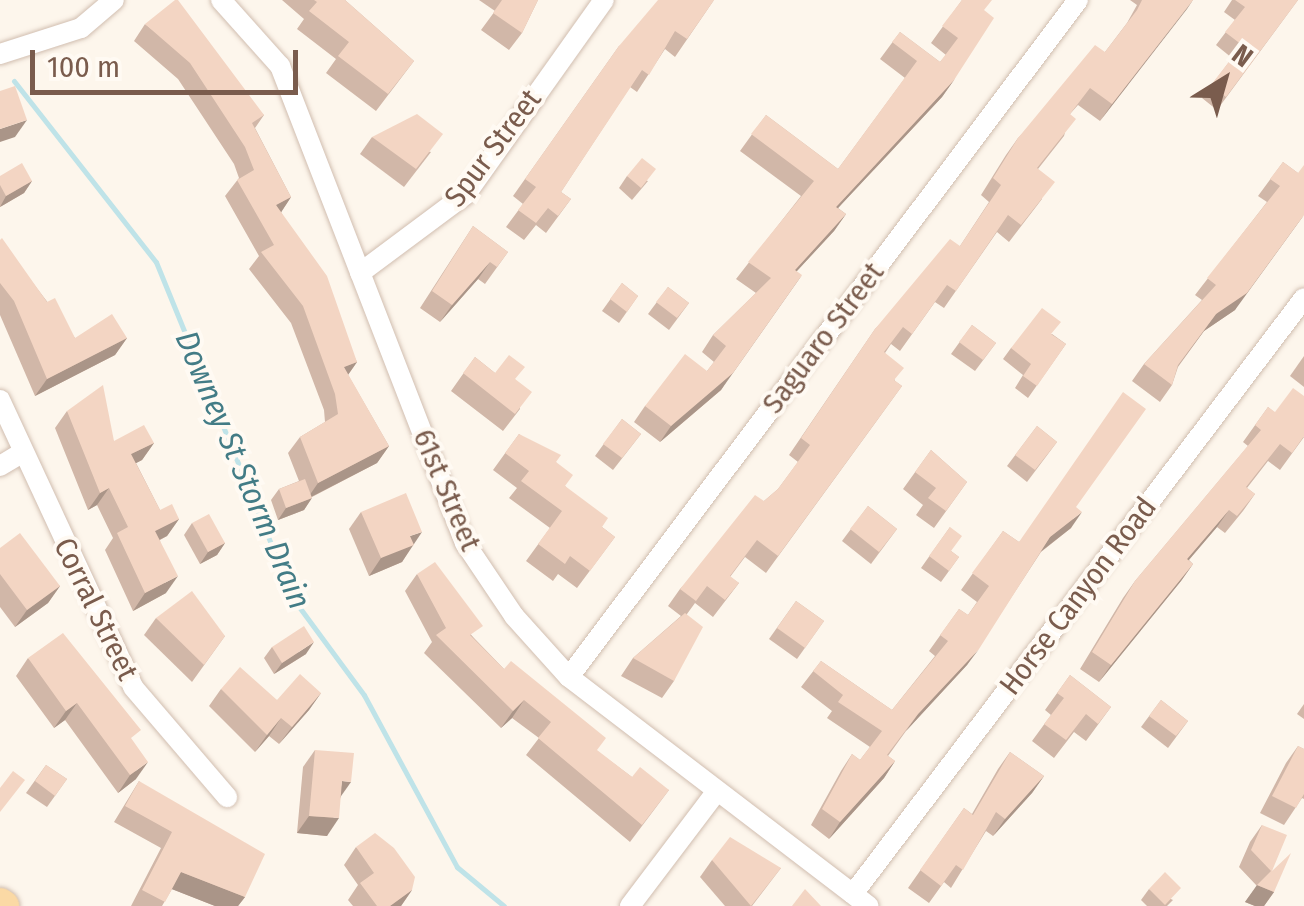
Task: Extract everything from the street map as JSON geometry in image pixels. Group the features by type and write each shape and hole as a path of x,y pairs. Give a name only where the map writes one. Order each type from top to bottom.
{"street":[{"path":"0,54 81,28 114,0"},
{"name":"61st Street","path":"222,0 280,66 465,543 570,676 861,900"},
{"name":"Spur Street","path":"360,273 466,194 604,0"},
{"name":"Saguaro Street","path":"570,676 1078,0"},
{"name":"Horse Canyon Road","path":"861,900 1304,298"},
{"name":"Corral Street","path":"0,400 133,687 227,797"},
{"path":"0,466 23,452"},
{"path":"630,906 717,791"}],"building":[{"path":"175,0 264,115 252,123 291,197 276,205 327,276 357,362 344,367 389,446 318,483 300,437 338,414 335,394 303,306 261,252 274,245 237,180 254,170 245,147 190,63 145,24"},
{"path":"314,0 345,0 414,61 388,94 338,56 349,42 309,11 317,2"},
{"path":"502,0 538,0 522,33 493,13"},
{"path":"658,0 714,0 687,39 675,31 649,75 642,70 561,192 571,199 558,216 548,208 536,223 518,210 536,187 525,179 619,46"},
{"path":"962,0 992,0 984,10 994,18 954,80 836,207 846,214 795,270 802,275 733,373 671,426 645,406 685,354 707,371 726,346 713,335 771,278 748,262 814,181 751,134 766,115 838,169 917,61 892,42 900,32 940,62 958,38 942,26"},
{"path":"1142,0 1193,0 1112,104 1090,88 1070,114 1076,119 1037,168 1055,182 1021,225 1008,215 956,291 947,285 912,334 903,327 884,352 904,368 894,380 902,386 778,556 757,540 730,576 739,583 725,600 707,586 696,601 680,589 755,495 764,501 778,489 810,445 801,438 875,329 950,239 960,246 1001,185 993,178 1018,138 1095,45 1105,52"},
{"path":"1235,0 1298,0 1226,97 1211,85 1242,45 1225,32 1245,7"},
{"path":"15,86 27,120 0,129 0,91"},
{"path":"417,114 443,134 416,169 372,137"},
{"path":"642,158 656,169 641,188 627,176"},
{"path":"1283,162 1298,173 1304,165 1304,215 1247,293 1216,314 1178,365 1172,385 1144,364 1216,285 1207,278 1280,186 1270,179"},
{"path":"22,163 32,181 6,196 0,176"},
{"path":"473,226 508,252 497,267 490,262 452,305 432,291"},
{"path":"2,238 47,302 55,298 75,338 112,314 127,338 47,379 14,301 0,283"},
{"path":"622,283 638,296 627,312 610,299"},
{"path":"668,287 689,303 677,318 656,302"},
{"path":"1042,308 1061,322 1051,334 1066,344 1037,386 1023,376 1031,364 1011,348"},
{"path":"972,325 996,343 983,360 959,342"},
{"path":"509,355 525,367 515,379 532,392 515,414 463,373 475,357 495,373"},
{"path":"103,385 114,441 144,425 154,443 131,454 160,510 172,504 179,519 155,531 178,576 145,593 117,533 128,527 109,488 100,493 67,411"},
{"path":"1293,388 1304,396 1304,436 1292,453 1280,444 1246,487 1255,494 1237,516 1229,510 1187,559 1193,564 1111,665 1092,652 1135,581 1261,430 1255,425 1268,407 1275,412"},
{"path":"1123,392 1146,409 1076,507 1082,512 1050,537 979,649 918,714 887,755 895,761 840,822 822,809 852,754 860,760 882,731 838,702 843,695 813,671 821,661 892,710 948,641 940,635 959,609 968,615 989,586 972,573 1003,531 1019,542"},
{"path":"622,419 641,434 622,458 603,444"},
{"path":"1037,426 1057,442 1035,470 1015,455"},
{"path":"519,434 561,455 556,462 573,475 565,486 608,518 602,527 615,537 590,571 570,556 565,564 538,544 562,511 521,481 529,471 505,453"},
{"path":"931,450 967,482 946,511 928,498 936,488 915,472"},
{"path":"305,479 312,498 286,508 279,489"},
{"path":"406,493 422,532 410,536 414,545 381,558 361,512"},
{"path":"868,506 897,529 879,552 850,529"},
{"path":"209,514 225,543 208,552 192,523"},
{"path":"950,527 962,536 951,551 959,557 949,571 929,556"},
{"path":"20,533 60,586 27,610 0,574 0,548"},
{"path":"435,562 483,626 470,635 504,669 511,661 606,738 597,750 632,777 640,767 669,790 642,825 538,738 551,722 524,700 513,711 436,635 446,628 417,574"},
{"path":"192,591 225,636 204,665 156,618"},
{"path":"796,601 824,621 805,648 777,628"},
{"path":"685,613 703,627 674,681 633,658"},
{"path":"304,626 314,642 282,663 272,647"},
{"path":"63,633 141,730 131,738 148,762 130,775 77,703 66,711 28,658"},
{"path":"240,667 277,700 300,674 321,693 292,727 281,718 267,735 221,689"},
{"path":"1070,675 1111,707 1098,724 1086,714 1066,740 1044,724 1064,698 1057,693"},
{"path":"1161,700 1188,721 1176,736 1149,716"},
{"path":"1298,746 1304,749 1304,794 1296,808 1272,796"},
{"path":"315,750 354,753 351,782 342,781 339,818 309,816"},
{"path":"1010,752 1044,776 1005,819 996,812 963,870 956,865 941,886 920,870 964,808 973,815"},
{"path":"46,765 67,779 55,796 35,781"},
{"path":"13,771 25,780 0,812 0,788"},
{"path":"139,781 265,854 245,897 181,872 165,902 142,890 172,832 125,806"},
{"path":"1262,825 1287,835 1272,871 1291,853 1274,892 1257,885 1271,871 1251,850"},
{"path":"375,833 394,848 415,877 412,890 390,906 377,906 360,883 374,873 356,847"},
{"path":"730,837 781,868 751,906 712,860"},
{"path":"1165,872 1181,888 1165,905 1149,889"},
{"path":"805,889 821,906 792,906"}],"waterway":[{"name":"Downey St Storm Drain","path":"14,81 156,262 294,600 364,695 457,867 504,906"}]}
